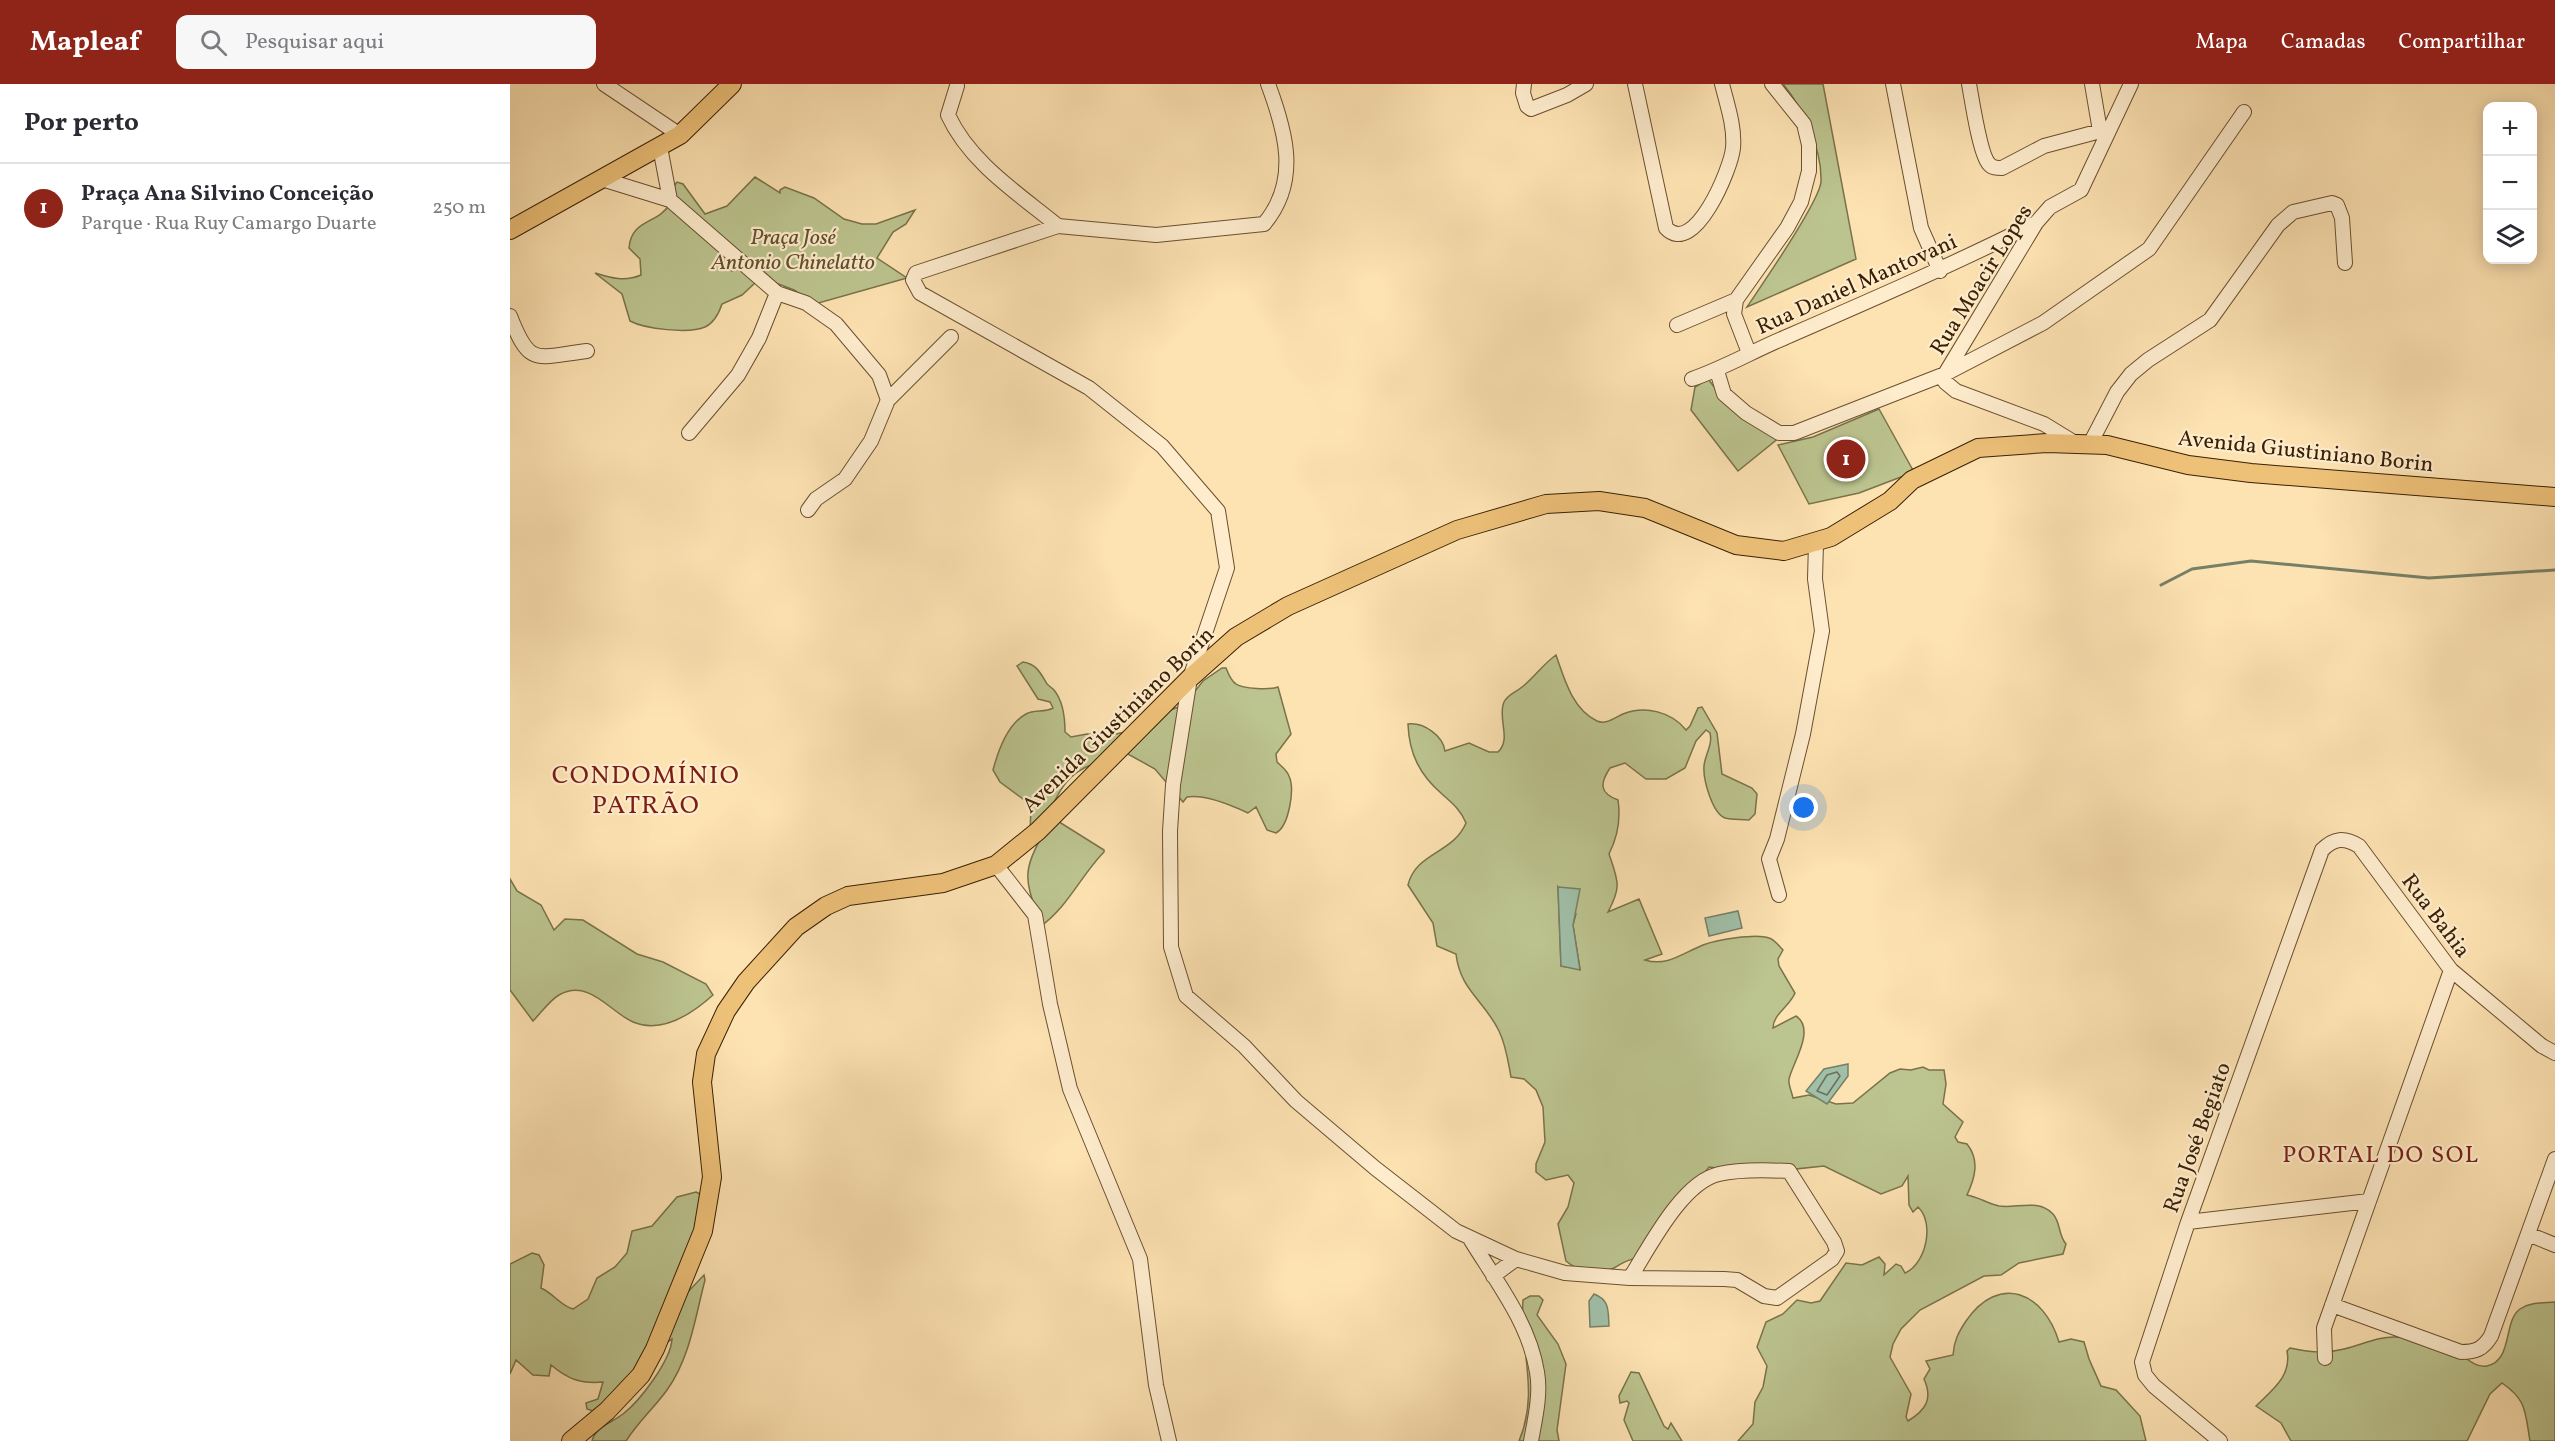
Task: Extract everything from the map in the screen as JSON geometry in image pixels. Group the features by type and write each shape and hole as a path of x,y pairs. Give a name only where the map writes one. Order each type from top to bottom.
{"main road":[{"path":"510,230 680,135 732,84"},
{"name":"Avenida Giustiniano Borin","path":"571,1441 607,1411 641,1375 655,1349 703,1231 712,1177 702,1082 706,1054 726,1011 747,982 796,927 826,906 848,896 943,883 996,866 1038,831 1190,678 1236,637 1288,606 1457,530 1546,504 1599,501 1645,508 1736,545 1784,551 1831,537 1890,501 1912,480 1978,448 2047,443 2091,444 2188,465 2240,472 2555,497"}],"street":[{"path":"604,84 680,135"},
{"path":"1268,84 1286,140 1288,164 1281,196 1264,224 1155,235 1058,226 916,273 913,280 920,293 1089,388 1162,446 1218,511 1227,568 1190,678 1173,785 1170,831 1172,947 1186,996 1244,1046 1296,1101 1366,1161 1456,1231 1516,1259 1565,1273 1630,1278 1724,1278 1737,1280 1764,1296 1777,1298 1832,1259 1837,1251 1834,1242 1789,1172 1719,1174 1707,1179 1676,1208 1630,1278"},
{"path":"1524,84 1523,93 1527,106 1531,108 1567,95 1586,84"},
{"path":"1635,84 1666,228 1677,234 1685,233 1695,227 1720,189 1728,168 1733,148 1732,131 1722,84"},
{"path":"1749,353 1734,314 1736,300 1787,228 1801,202 1809,171 1809,145 1804,124 1772,84"},
{"path":"1893,84 1921,228 1940,271"},
{"path":"1969,84 1984,153 1988,164 1994,168 2002,168 2044,146 2104,130 2092,84"},
{"name":"Rua Moacir Lopes","path":"2091,444 1956,392 1946,382 1945,374 2036,223 2050,207 2081,190 2104,130 2131,84"},
{"path":"957,86 948,116 953,127 976,158 1058,226"},
{"path":"1717,371 1724,394 1746,413 1779,433 1794,433 1945,374 2043,323 2149,249 2244,112"},
{"path":"660,147 670,200"},
{"path":"602,179 670,200 777,293 806,303 836,324 879,375 888,400"},
{"path":"2091,444 2107,409 2131,374 2148,360 2210,321 2286,218 2294,212 2332,203 2340,210 2345,263"},
{"name":"Rua Daniel Mantovani","path":"1692,379 1717,371 1749,353 1940,271 2036,223"},
{"path":"689,433 738,375 759,338 777,293"},
{"path":"1677,325 1736,300"},
{"path":"510,316 520,342 528,353 541,356 587,351"},
{"path":"808,510 816,499 845,479 859,462 888,400 951,337"},
{"path":"879,375 903,383"},
{"path":"2044,424 2047,443"},
{"path":"1779,895 1769,859 1777,839 1803,734 1822,631 1815,579 1816,543"},
{"name":"Rua Bahia","path":"2349,840 2359,846 2451,970 2535,1040 2555,1053"},
{"name":"Rua José Begiato","path":"2220,1441 2154,1386 2145,1375 2142,1362 2188,1222 2317,861 2330,842 2349,840"},
{"path":"996,866 1035,915 1050,1004 1070,1089 1140,1259 1156,1385 1169,1441"},
{"path":"2325,1358 2324,1328 2451,970"},
{"path":"2332,1305 2461,1352 2474,1352 2485,1346 2491,1336 2555,1160"},
{"path":"2188,1222 2369,1201"},
{"path":"2528,1234 2555,1245"},
{"path":"1469,1237 1526,1330 1538,1374 1536,1414 1531,1441"},
{"path":"1492,1276 1516,1259"}],"green space":[{"path":"1783,84 1823,84 1856,259 1747,307 1801,224 1821,181 1818,156 1810,130 1798,105"},
{"name":"Praça José Antonio Chinelatto","path":"755,177 780,193 780,190 785,187 814,198 844,219 862,224 876,224 915,210 906,224 893,232 877,258 907,278 815,304 794,290 773,282 736,254 724,261 723,265 732,271 744,268 755,275 755,283 742,295 722,304 716,317 705,327 667,330 630,321 622,294 595,273 624,279 641,275 640,259 629,248 631,239 640,227 658,216 669,205 677,182 683,184 705,214 727,206"},
{"path":"1708,379 1725,401 1780,437 1738,471 1691,410 1695,387"},
{"path":"1879,409 1914,472 1859,493 1809,504 1778,445 1813,437"},
{"path":"1556,655 1570,692 1581,709 1588,716 1600,722 1607,722 1631,711 1649,710 1666,715 1686,730 1698,708 1702,707 1717,733 1722,774 1752,788 1757,794 1755,814 1749,820 1725,818 1716,810 1709,795 1704,772 1710,742 1710,733 1706,730 1696,741 1685,768 1666,779 1646,779 1625,763 1610,768 1604,778 1603,787 1607,794 1618,800 1619,821 1615,841 1609,854 1617,889 1608,912 1639,899 1662,954 1645,960 1661,962 1703,945 1726,939 1755,936 1773,940 1783,950 1778,959 1779,966 1795,993 1776,1018 1773,1028 1796,1016 1802,1022 1804,1029 1802,1046 1789,1079 1793,1098 1809,1095 1836,1104 1853,1103 1890,1073 1900,1069 1911,1070 1923,1067 1929,1070 1944,1070 1946,1084 1943,1104 1963,1122 1955,1137 1958,1142 1967,1144 1974,1156 1974,1176 1967,1195 1999,1206 2041,1206 2053,1214 2057,1221 2066,1244 2063,1254 2019,1263 2001,1275 1984,1276 1920,1310 1901,1329 1893,1344 1890,1357 1911,1394 1906,1417 1908,1421 1919,1413 1928,1398 1924,1379 1930,1369 1926,1361 1953,1355 1957,1337 1966,1321 1979,1306 1992,1297 2006,1293 2019,1295 2032,1301 2043,1311 2059,1342 2071,1339 2084,1342 2101,1386 2116,1390 2140,1416 2146,1441 1738,1441 1753,1424 1755,1402 1763,1387 1767,1366 1757,1347 1766,1322 1783,1314 1797,1300 1811,1303 1820,1301 1846,1263 1862,1265 1879,1257 1885,1264 1884,1275 1896,1264 1901,1266 1905,1273 1918,1261 1926,1243 1926,1223 1918,1207 1913,1212 1909,1205 1908,1176 1902,1186 1881,1194 1824,1166 1758,1173 1709,1167 1636,1259 1608,1270 1596,1271 1577,1268 1566,1261 1558,1224 1568,1207 1574,1183 1568,1175 1546,1180 1536,1172 1536,1164 1545,1142 1543,1107 1536,1090 1524,1079 1511,1077 1499,1031 1467,986 1458,966 1456,954 1437,946 1433,923 1408,885 1412,874 1419,866 1453,841 1466,823 1462,814 1434,787 1417,763 1413,754 1408,724 1420,725 1432,731 1441,740 1445,751 1469,743 1489,752 1498,752 1504,741 1502,708 1504,702","holes":["1558,887 1576,914 1573,925 1580,969 1561,966"]},
{"path":"1023,662 1035,667 1057,694 1063,710 1065,732 1071,737 1087,734 1107,736 1134,730 1151,717 1184,705 1203,681 1222,668 1226,668 1230,677 1239,686 1278,687 1291,734 1276,754 1277,762 1288,774 1291,782 1290,807 1281,829 1276,833 1267,830 1256,807 1248,813 1226,804 1194,796 1187,797 1183,802 1155,769 1128,754 1092,764 1074,774 1053,805 1056,820 1104,852 1059,910 1041,926 1029,888 1028,869 1044,833 1030,835 1031,805 1000,782 993,770 1009,731 1019,718 1029,713 1053,708 1050,702 1038,699 1017,666"},
{"path":"510,879 517,891 541,905 554,930 565,919 583,920 637,954 663,962 706,984 713,995 687,1015 676,1020 644,1025 624,1017 590,993 570,991 556,997 533,1021 510,990"},
{"path":"696,1192 704,1196 685,1295 704,1275 705,1280 691,1337 681,1365 667,1390 626,1441 592,1441 597,1432 630,1408 646,1390 661,1369 672,1339 661,1347 640,1380 593,1411 587,1409 586,1403 598,1399 603,1382 575,1380 551,1365 549,1376 533,1375 516,1360 510,1374 510,1264 532,1253 539,1255 544,1265 541,1288 573,1309 588,1299 597,1278 615,1267 627,1253 632,1231 652,1226 677,1197"},
{"path":"1530,1296 1539,1296 1543,1300 1537,1315 1558,1344 1566,1364 1557,1430 1559,1441 1519,1441 1528,1405 1523,1300"},
{"path":"2555,1302 2555,1441 2530,1441 2526,1414 2521,1401 2502,1383 2490,1394 2467,1441 2291,1441 2281,1423 2256,1406 2284,1375 2288,1360 2287,1351 2290,1348 2330,1352 2383,1338 2409,1338 2441,1344 2452,1348 2477,1365 2487,1366 2495,1363 2501,1357 2511,1322 2520,1309 2532,1304"},
{"path":"1631,1372 1639,1373 1664,1426 1668,1429 1671,1423 1682,1441 1633,1441 1624,1420 1629,1403 1627,1401 1620,1403 1619,1396"}],"water":[{"path":"1558,887 1580,889 1573,925 1580,970 1561,966"},
{"path":"1738,911 1742,928 1709,936 1705,918"},
{"path":"1848,1064 1848,1076 1827,1104 1806,1091 1824,1069"},
{"path":"1594,1294 1606,1303 1609,1326 1590,1327 1589,1301"}],"waterway":[{"path":"2161,585 2192,569 2251,561 2429,578 2555,570"}],"place":[{"name":"Praça Ana Silvino Conceição","path":"1846,459"}],"district":[{"name":"CONDOMÍNIO PATRÃO","path":"646,789"},
{"name":"PORTAL DO SOL","path":"2381,1154"}]}
